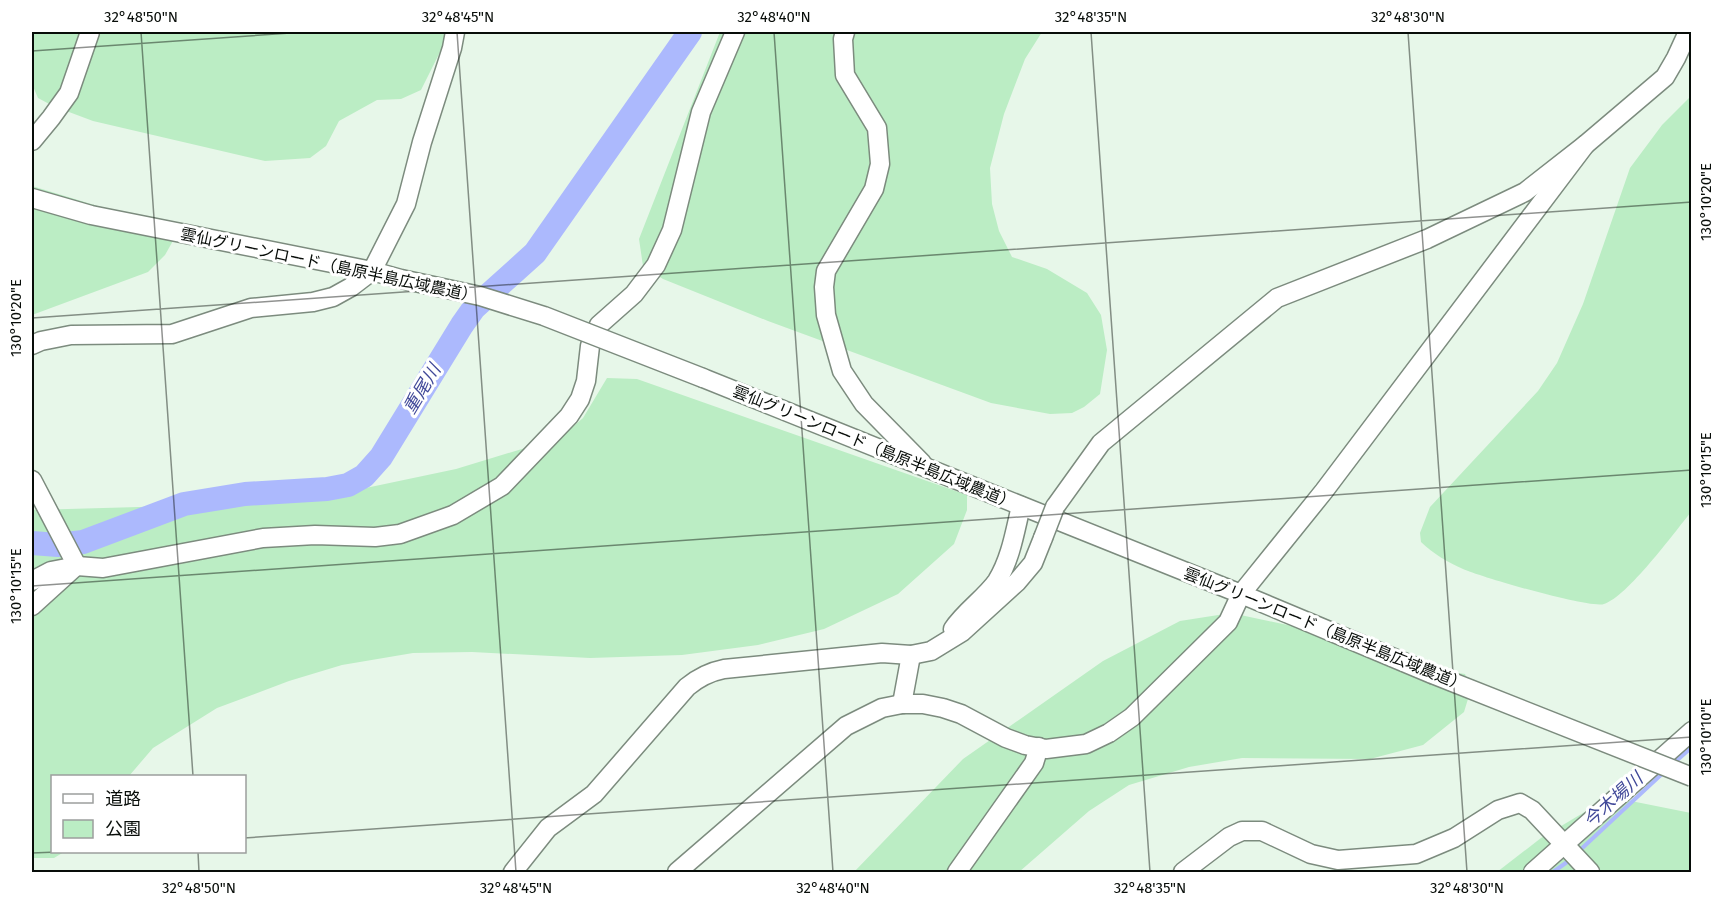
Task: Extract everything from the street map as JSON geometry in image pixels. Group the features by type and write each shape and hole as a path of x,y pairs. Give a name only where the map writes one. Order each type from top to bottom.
{"street":[{"path":"32,141 69,93 90,32"},
{"path":"32,345 71,335 172,334 251,308 313,302 333,297 351,287 372,270 406,204 455,32"},
{"path":"32,480 73,558 103,568 263,538 315,535 375,537 400,534 453,515 502,486 569,416 580,399 586,381 591,346 599,325 634,294 656,264 672,230 701,112 735,32"},
{"path":"845,32 843,39 845,75 877,128 879,164 873,189 826,272 824,287 826,315 842,371 864,404 928,470"},
{"path":"513,873 548,828 594,794 687,687 699,677 724,669 882,653 911,655 931,651 970,626 1017,582 1033,563 1055,507 1101,443 1277,298 1427,239 1526,192 1665,77 1688,32"},
{"path":"677,873 846,726 882,708 902,704 923,704 943,708 961,714 1006,738 1025,745 1065,748 1086,744 1109,733 1132,717 1222,630 1241,594 1324,491 1585,145"},
{"name":"雲仙グリーンロード（島原半島広域農道）","path":"32,198 91,215 372,270 401,279 480,296 544,316 1692,777"},
{"path":"948,641 958,621 996,582 1008,558 1021,506"},
{"path":"32,581 73,558"},
{"path":"32,606 73,558"},
{"path":"902,704 911,655"},
{"path":"1533,873 1570,851 1692,731"},
{"path":"957,873 1034,763 1038,747"},
{"path":"1183,873 1229,837 1242,831 1262,831 1311,854 1338,860 1416,854 1454,838 1498,810 1520,803 1532,810 1590,873"}],"green space":[{"path":"32,32 447,32 444,44 421,90 401,99 377,100 339,121 326,146 310,158 265,161 93,121 38,98 32,84"},
{"path":"720,32 1042,32 1025,59 1004,114 990,168 992,204 999,231 1012,257 1047,269 1087,293 1101,315 1107,350 1100,394 1072,413 1050,414 991,403 768,321 663,279 643,266 639,239"},
{"path":"1691,96 1691,512 1625,590 1604,604 1579,602 1512,585 1452,564 1421,542 1420,533 1430,507 1538,391 1557,363 1583,304 1630,168 1662,125"},
{"path":"32,186 160,225 174,239 165,255 148,272 32,315"},
{"path":"607,378 637,379 967,495 967,510 954,544 898,594 824,629 758,645 682,655 590,658 472,652 413,653 342,665 289,681 217,708 153,748 130,775 51,775 51,853 62,853 54,858 32,858 32,510 246,504 342,493 456,469 561,437 583,418"},
{"path":"1231,613 1363,641 1439,670 1465,674 1471,689 1464,712 1423,745 1370,759 1242,758 1189,767 1129,785 1089,811 1019,872 854,872 963,759 1103,661 1180,621"},
{"path":"1626,800 1691,813 1691,872 1497,872 1541,838 1588,810"}],"waterway":[{"name":"重尾川","path":"32,543 58,545 83,542 184,504 245,494 327,489 348,485 364,476 381,457 474,308 535,253 690,32"},
{"name":"今木場川","path":"1674,763 1692,747"},
{"name":"今木場川","path":"1578,852 1664,772"},
{"name":"今木場川","path":"1553,872 1570,860"}]}
